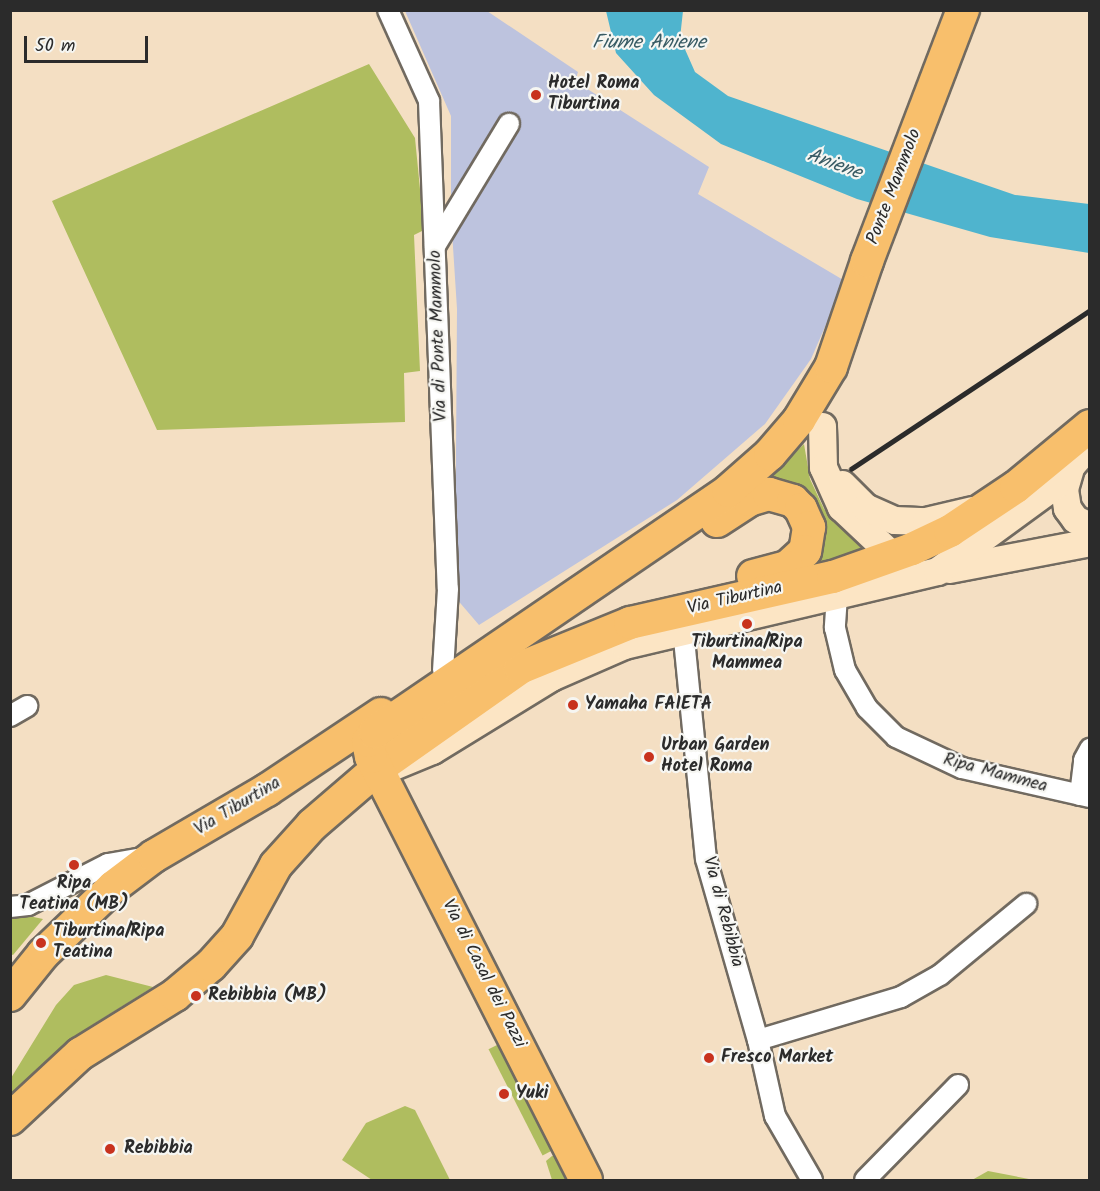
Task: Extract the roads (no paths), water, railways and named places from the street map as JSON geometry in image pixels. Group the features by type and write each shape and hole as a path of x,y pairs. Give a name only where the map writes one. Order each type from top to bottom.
{"main road":[{"name":"Ponte Mammolo","path":"867,261 963,10"},
{"name":"Via Tiburtina","path":"377,769 368,745 375,732 743,480 799,420 831,367 867,261"},
{"name":"Via Tiburtina","path":"10,1119 80,1054 175,994 211,965 241,928 276,864 306,831 377,769 520,668 630,623 833,577 893,556 950,531 1039,470 1089,426"},
{"path":"553,608 607,586 760,496 781,496 801,509 809,537 805,551 794,563 779,570 687,593 661,603 630,623"},
{"name":"Via Tiburtina","path":"10,995 67,930 113,887 154,856 277,783 442,670 491,652"},
{"name":"Via di Casal dei Pazzi","path":"377,769 586,1180"}],"street":[{"name":"Via di Ponte Mammolo","path":"388,10 429,101 448,589 442,670"},
{"path":"435,246 509,124"},
{"path":"831,367 822,426 823,467 833,494 848,516 893,556 938,571 1089,542"},
{"path":"822,426 841,482 857,501 881,516 926,521 992,503"},
{"name":"Via Tiburtina","path":"377,769 400,765 432,750 567,669 630,643 938,571 1028,506 1070,468 1089,444"},
{"path":"1070,468 1064,489 1067,508 1078,522 1089,526"},
{"name":"Ripa Mammea","path":"837,596 834,628 845,670 867,708 896,737 927,755 962,768 1085,796 1084,760 1089,749"},
{"name":"Via di Rebibbia","path":"683,629 706,859 758,1040 775,1116 813,1180"},
{"path":"10,907 28,905 119,860 154,856"},
{"path":"758,1040 901,997 940,975 1026,904"},
{"path":"864,1180 958,1085"}],"water":[{"name":"Fiume Aniene","path":"606,11 683,11 680,38 695,72 728,96 1015,195 1089,204 1089,253 990,237 857,199 721,144 654,95 616,53"}],"railway":[{"path":"851,469 1090,310"}],"place":[{"name":"Hotel Roma Tiburtina","path":"536,95"},
{"name":"Tiburtina/Ripa Mammea","path":"747,624"},
{"name":"Yamaha FAIETA","path":"573,705"},
{"name":"Urban Garden Hotel Roma","path":"649,757"},
{"name":"Ripa Teatina (MB)","path":"74,865"},
{"name":"Tiburtina/Ripa Teatina","path":"41,943"},
{"name":"Rebibbia (MB)","path":"196,996"},
{"name":"Fresco Market","path":"709,1058"},
{"name":"Yuki","path":"504,1094"},
{"name":"Rebibbia","path":"110,1149"}],"water label":[{"name":"Aniene","path":"834,165"}]}
